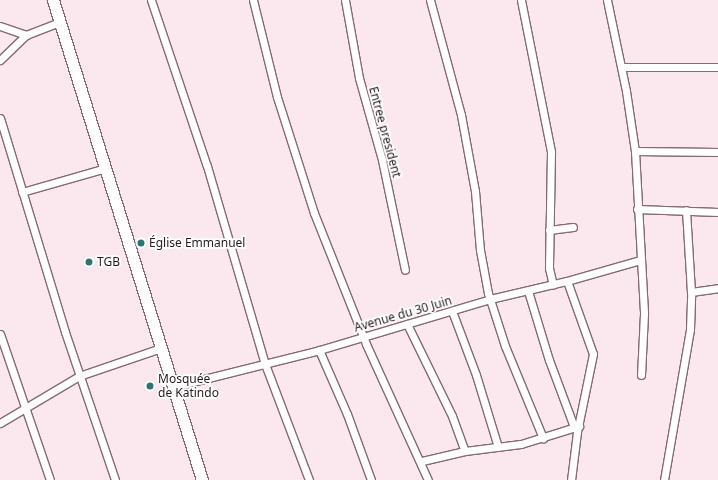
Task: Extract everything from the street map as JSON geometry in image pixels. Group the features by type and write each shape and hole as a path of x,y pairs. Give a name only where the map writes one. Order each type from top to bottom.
{"highway":[{"path":"53,0 103,169 202,480"}],"street":[{"path":"151,0 207,166 265,364 309,480"},
{"path":"253,0 277,97 314,213 363,337 422,461 428,480"},
{"name":"Entree president","path":"345,0 359,78 382,160 405,270"},
{"path":"430,0 461,115 475,191 480,250 490,299 505,346 543,438"},
{"path":"521,0 551,152 549,268 552,285"},
{"path":"607,0 622,67 635,151 644,318 641,375"},
{"path":"0,60 26,35 60,22"},
{"path":"0,26 26,35"},
{"path":"622,67 718,67"},
{"path":"0,118 79,376 115,480"},
{"path":"635,151 718,152"},
{"path":"22,192 103,169"},
{"path":"637,209 718,212"},
{"path":"664,480 687,350 691,292 686,210"},
{"path":"549,230 573,227"},
{"name":"Avenue du 30 Juin","path":"172,387 319,350 490,299 552,285 640,260"},
{"path":"567,281 594,354 577,426 571,480"},
{"path":"691,292 718,288"},
{"path":"528,291 551,366 577,426"},
{"path":"452,311 476,375 498,447"},
{"path":"407,324 452,416 465,451"},
{"path":"0,334 50,480"},
{"path":"0,423 79,376 161,348"},
{"path":"319,350 371,480"},
{"path":"422,461 465,451 498,447 543,438 577,426"}],"place":[{"name":"Église Emmanuel","path":"141,243"},
{"name":"TGB","path":"89,262"},
{"name":"Mosquée de Katindo","path":"150,386"}]}
